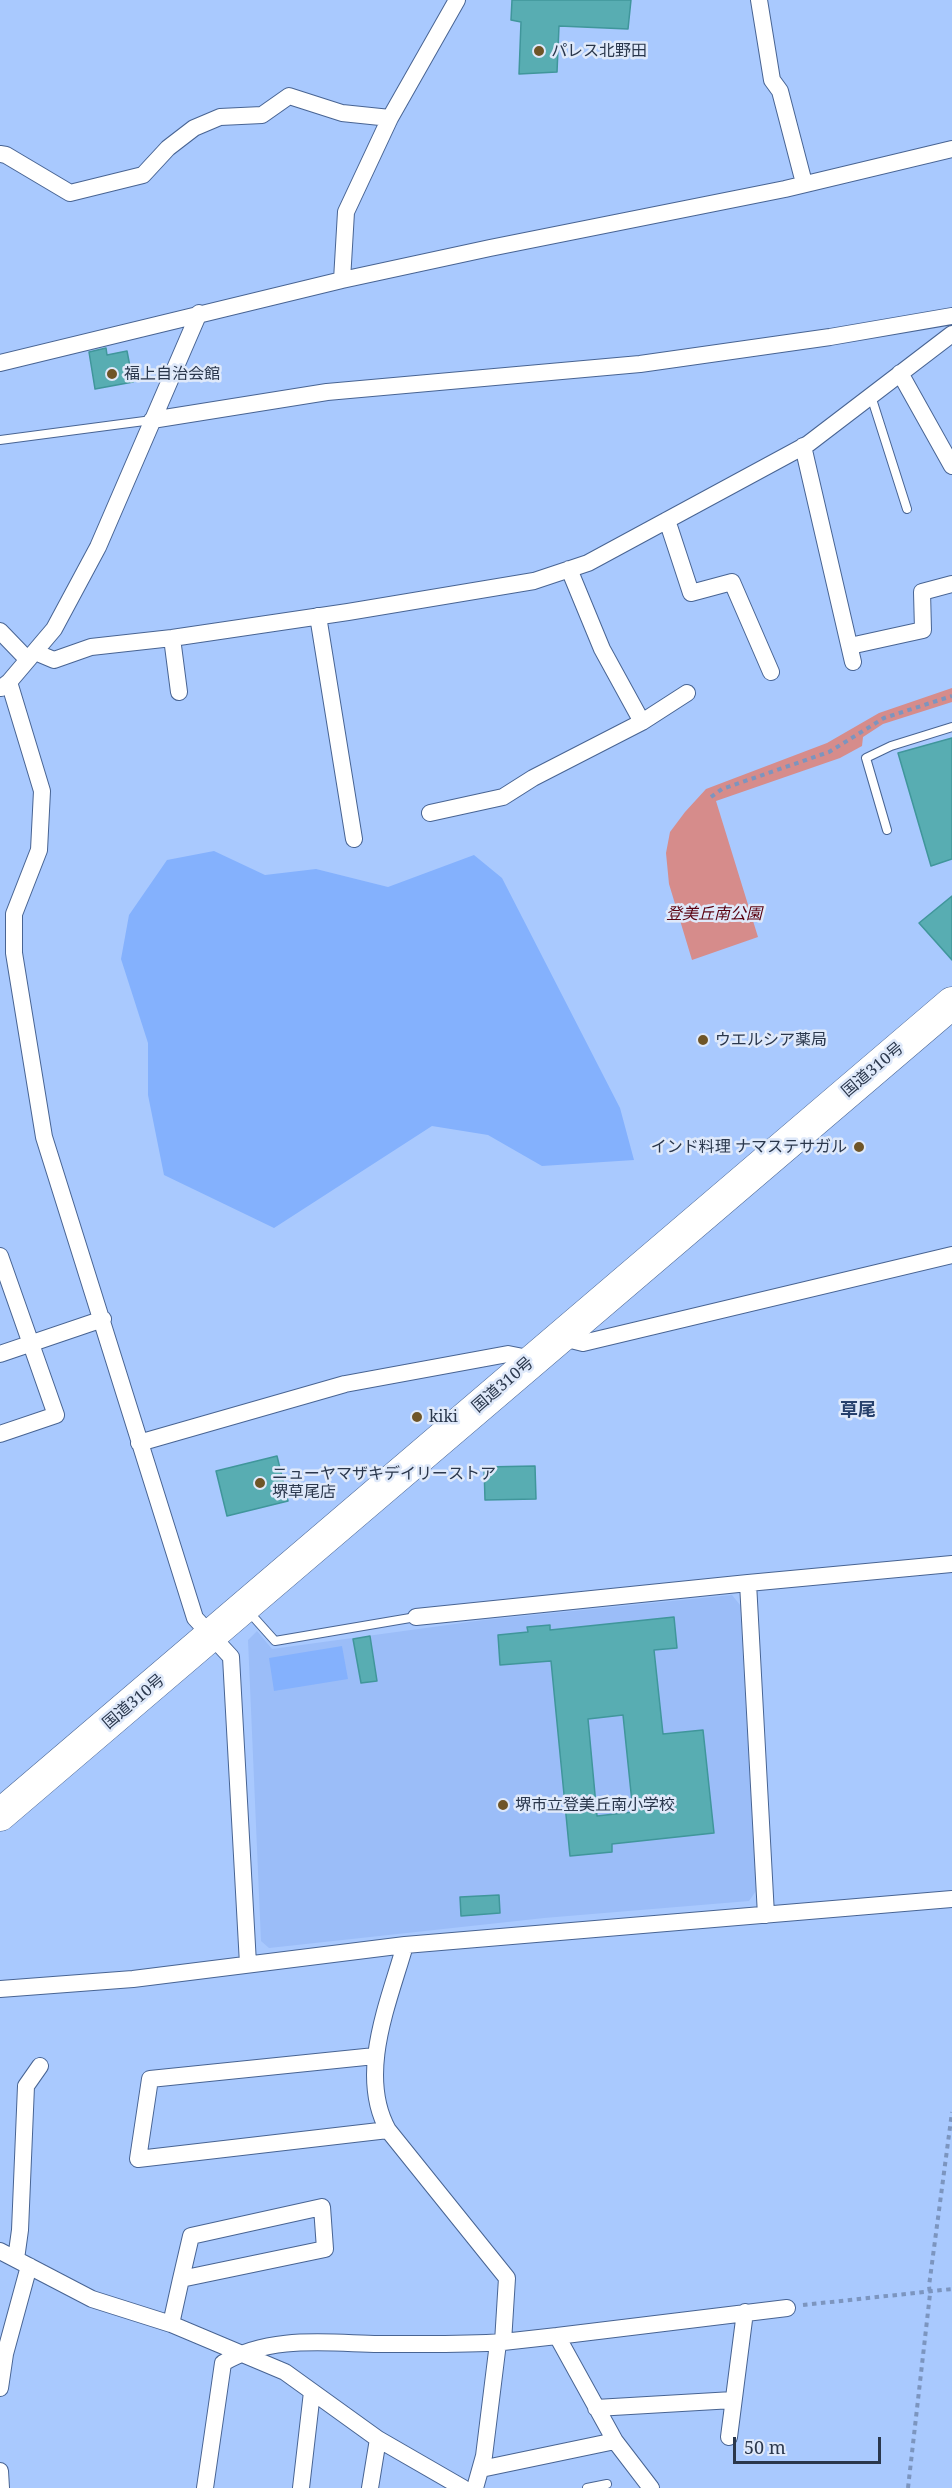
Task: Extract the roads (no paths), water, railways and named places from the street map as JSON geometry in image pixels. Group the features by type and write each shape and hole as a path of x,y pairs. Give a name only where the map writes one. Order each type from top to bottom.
{"highway":[{"name":"国道310号","path":"0,1815 952,1003"}],"street":[{"path":"342,280 346,212 390,118 457,0"},
{"path":"759,0 772,80 780,91 804,183"},
{"path":"0,154 6,155 70,193 143,175 168,148 194,128 220,117 262,115 290,96 342,113 390,118"},
{"path":"0,363 342,280 804,183 952,149"},
{"path":"199,313 98,547 54,629 5,685 42,791 39,850 14,914 14,953 44,1137 195,1618 231,1657 248,1964"},
{"path":"152,420 327,392 640,364 830,337 952,316"},
{"path":"0,631 31,656 54,660 91,647 172,638 534,581 588,563 803,446 952,333"},
{"path":"900,373 952,466"},
{"path":"803,446 852,654 923,630 922,592 952,584"},
{"path":"667,520 691,593 732,582 771,672"},
{"path":"569,569 602,649 642,722"},
{"path":"318,616 354,839"},
{"path":"172,638 179,692"},
{"path":"430,813 503,797 533,778 642,722 687,693"},
{"path":"559,1337 583,1343 952,1255"},
{"path":"0,1256 56,1415 0,1434"},
{"path":"0,1354 102,1319"},
{"path":"139,1443 345,1383 508,1354 533,1359"},
{"path":"416,1617 748,1582 952,1564"},
{"path":"748,1582 766,1915"},
{"path":"0,1989 133,1979 405,1945 952,1899"},
{"path":"405,1945 375,2056 379,2114 388,2130 507,2278 501,2342 476,2488"},
{"path":"375,2056 150,2079 138,2159 388,2130"},
{"path":"0,2388 23,2263 20,2230 26,2086 40,2066"},
{"path":"171,2324 181,2279 191,2236 322,2207 325,2249 181,2279"},
{"path":"0,2251 92,2299 171,2324 285,2372 437,2480 464,2488"},
{"path":"205,2488 223,2363 241,2352 289,2342 418,2344 501,2342 787,2308"},
{"path":"729,2437 745,2312"},
{"path":"557,2336 615,2441 651,2488"},
{"path":"301,2488 312,2392"},
{"path":"596,2408 733,2400"},
{"path":"370,2488 378,2439"},
{"path":"481,2469 615,2441"},
{"path":"0,2471 1,2488"}],"lane":[{"path":"871,396 907,509"},
{"path":"0,440 152,420"},
{"path":"887,830 866,758 891,746 952,727"},
{"path":"245,1608 260,1627 276,1641 416,1617"},
{"path":"587,2488 607,2484"}],"place":[{"name":"パレス北野田","path":"539,51"},
{"name":"福上自治会館","path":"112,374"},
{"name":"ウエルシア薬局","path":"703,1040"},
{"name":"インド料理 ナマステサガル","path":"859,1147"},
{"name":"kiki","path":"417,1417"},
{"name":"ニューヤマザキデイリーストア 堺草尾店","path":"260,1483"},
{"name":"堺市立登美丘南小学校","path":"503,1805"}],"district":[{"name":"草尾","path":"858,1411"}],"park label":[{"name":"登美丘南公園","path":"714,914"}]}
